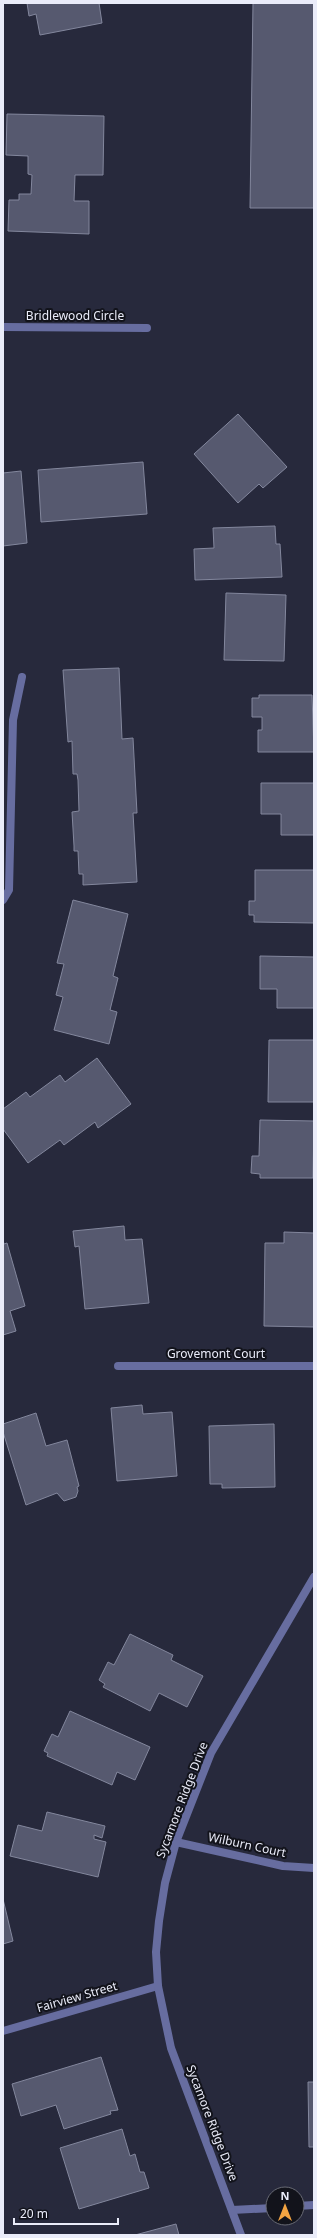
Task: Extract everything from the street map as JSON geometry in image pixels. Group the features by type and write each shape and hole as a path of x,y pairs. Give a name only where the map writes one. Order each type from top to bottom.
{"street":[{"name":"Bridlewood Circle","path":"3,327 147,328"},
{"path":"3,900 9,890 13,720 22,677"},
{"name":"Grovemont Court","path":"118,1366 314,1366"},
{"name":"Sycamore Ridge Drive","path":"241,2235 171,2048 158,1986 156,1952 159,1921 165,1883 176,1842 211,1753 314,1577"},
{"name":"Wilburn Court","path":"176,1842 283,1866 314,1868"},
{"name":"Fairview Street","path":"3,2031 158,1986"},
{"path":"232,2210 265,2208"}],"building":[{"path":"27,3 99,3 102,23 40,35 36,14 29,16"},
{"path":"253,3 314,3 314,208 250,208"},
{"path":"7,114 104,116 103,175 75,175 74,201 89,201 89,234 8,231 9,200 19,200 19,194 31,194 32,175 28,174 28,156 6,155"},
{"path":"238,414 287,467 263,488 259,484 238,503 194,454"},
{"path":"143,462 147,514 41,522 38,470"},
{"path":"21,471 27,543 3,546 3,473"},
{"path":"275,526 276,544 280,544 282,577 195,580 194,549 214,548 213,528"},
{"path":"226,593 286,595 284,661 224,660"},
{"path":"119,668 122,739 133,738 137,813 133,813 137,882 83,885 83,874 79,874 78,851 74,851 72,812 79,811 78,780 77,774 73,774 72,741 68,742 63,670"},
{"path":"259,695 312,695 314,752 258,752 258,730 262,730 262,717 252,717 252,698 259,698"},
{"path":"261,783 314,783 314,835 281,835 281,814 261,814"},
{"path":"255,870 314,870 314,923 254,922 254,915 249,915 249,901 255,901"},
{"path":"73,900 128,914 113,976 118,978 110,1010 117,1012 109,1044 54,1030 63,997 56,995 64,964 57,963"},
{"path":"260,956 314,957 314,1008 277,1008 277,989 260,989"},
{"path":"269,1040 314,1040 314,1102 268,1102"},
{"path":"97,1058 131,1104 98,1128 95,1122 64,1145 60,1140 28,1163 3,1129 3,1109 26,1092 30,1097 60,1075 65,1082"},
{"path":"260,1120 314,1121 313,1178 260,1178 260,1174 251,1173 252,1156 259,1156"},
{"path":"124,1226 125,1240 142,1239 149,1303 85,1309 79,1246 75,1247 73,1231"},
{"path":"284,1232 314,1233 314,1327 264,1326 265,1243 284,1243"},
{"path":"3,1240 4,1244 7,1243 25,1306 10,1311 16,1331 3,1335"},
{"path":"142,1405 143,1414 172,1412 177,1476 117,1481 111,1408"},
{"path":"36,1413 46,1446 67,1440 79,1486 77,1487 78,1491 76,1497 64,1501 57,1493 26,1505 3,1432 3,1424"},
{"path":"274,1424 275,1487 222,1488 222,1484 210,1484 209,1426"},
{"path":"130,1634 173,1655 171,1660 203,1676 187,1707 159,1693 150,1711 103,1687 105,1684 99,1680 108,1662 114,1665"},
{"path":"70,1711 150,1747 135,1780 117,1772 112,1785 47,1756 48,1753 44,1751 52,1734 58,1737"},
{"path":"47,1812 105,1826 102,1838 94,1835 94,1839 106,1842 98,1877 10,1856 18,1825 42,1831"},
{"path":"3,1899 13,1941 3,1944"},
{"path":"101,2057 118,2110 110,2111 111,2114 64,2129 56,2105 21,2116 12,2084"},
{"path":"308,2082 314,2082 314,2147 309,2147"},
{"path":"122,2129 130,2156 135,2154 140,2172 144,2172 149,2188 79,2209 60,2148"},
{"path":"176,2224 179,2235 135,2235"}]}
